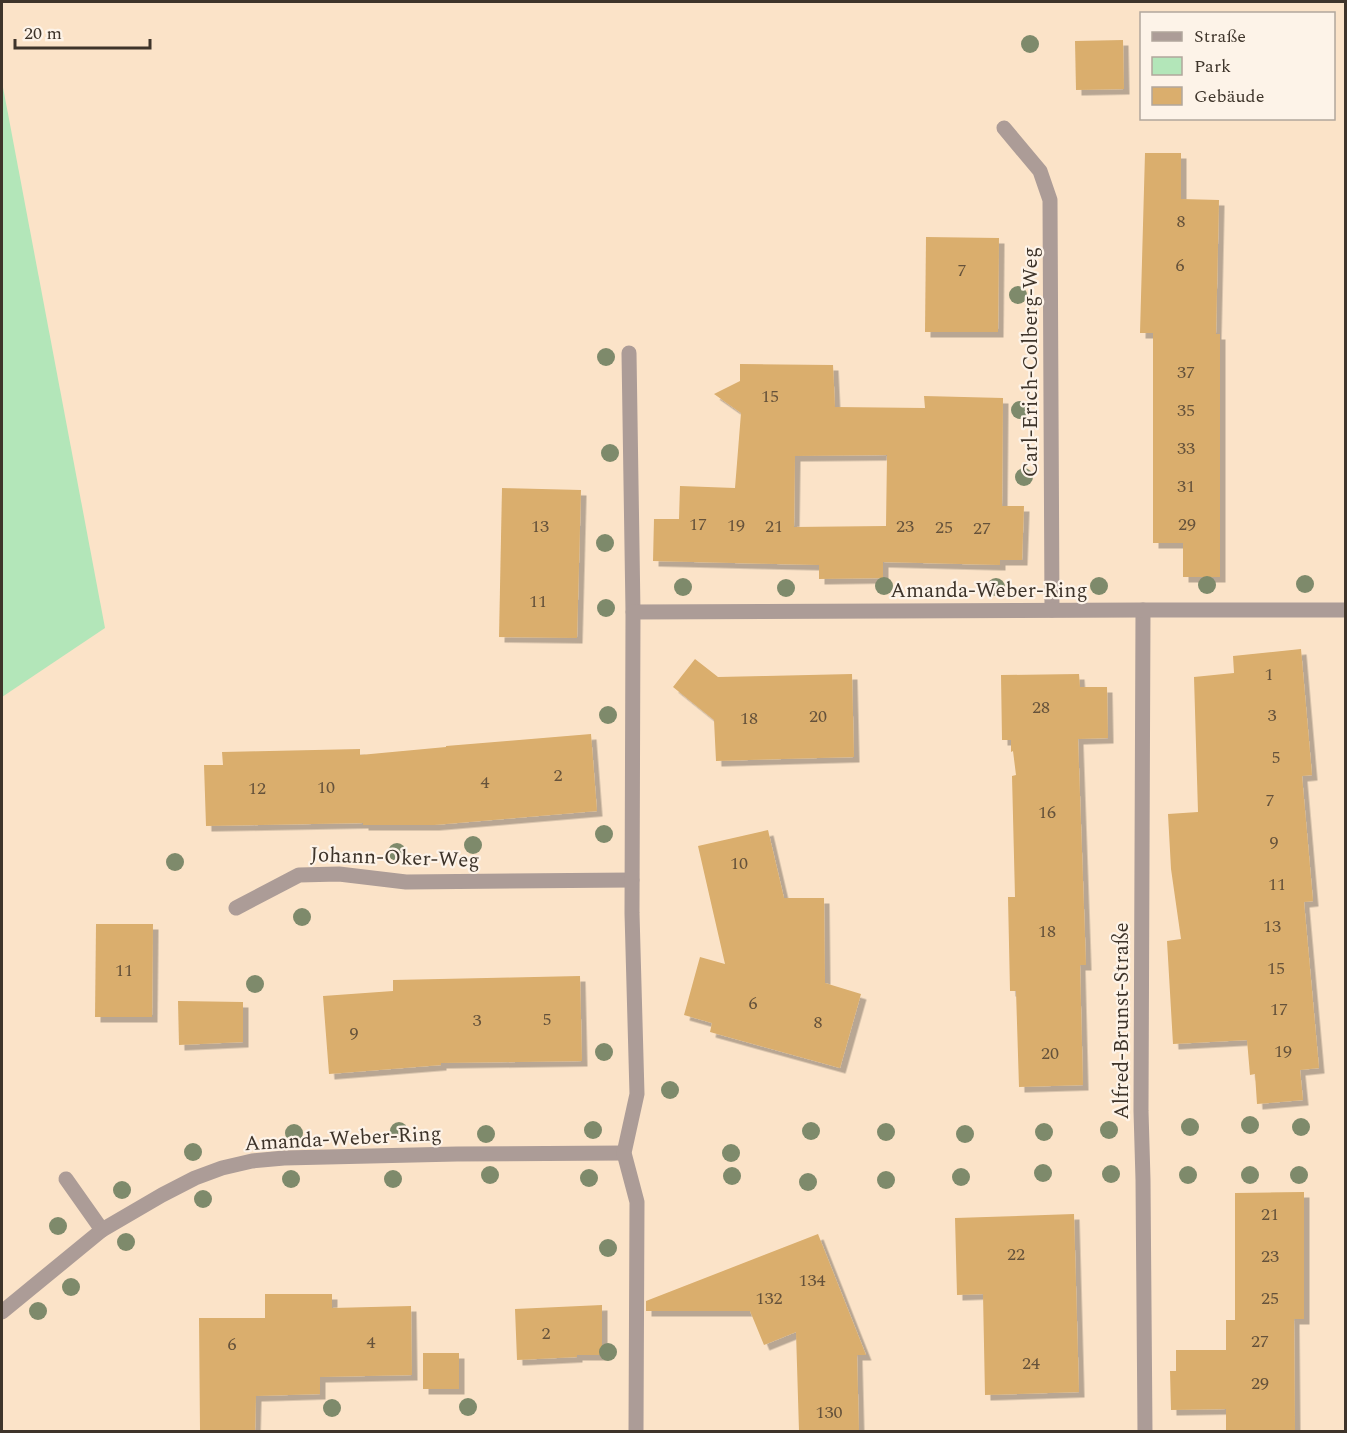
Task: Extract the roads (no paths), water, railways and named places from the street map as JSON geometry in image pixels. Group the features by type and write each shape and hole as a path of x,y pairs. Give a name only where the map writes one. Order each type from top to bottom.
{"street":[{"name":"Carl-Erich-Colberg-Weg","path":"1004,128 1040,171 1050,200 1052,610"},
{"path":"629,353 633,612 632,880 637,1094 624,1153 637,1202 636,1431"},
{"name":"Alfred-Brunst-Straße","path":"1143,610 1141,1111 1145,1431"},
{"name":"Amanda-Weber-Ring","path":"633,612 1346,610"},
{"name":"Johann-Oker-Weg","path":"236,908 298,875 339,874 406,882 632,880"},
{"name":"Amanda-Weber-Ring","path":"2,1312 102,1230 162,1195 195,1178 222,1168 252,1161 284,1158 624,1153"},
{"path":"66,1179 102,1230"}]}
